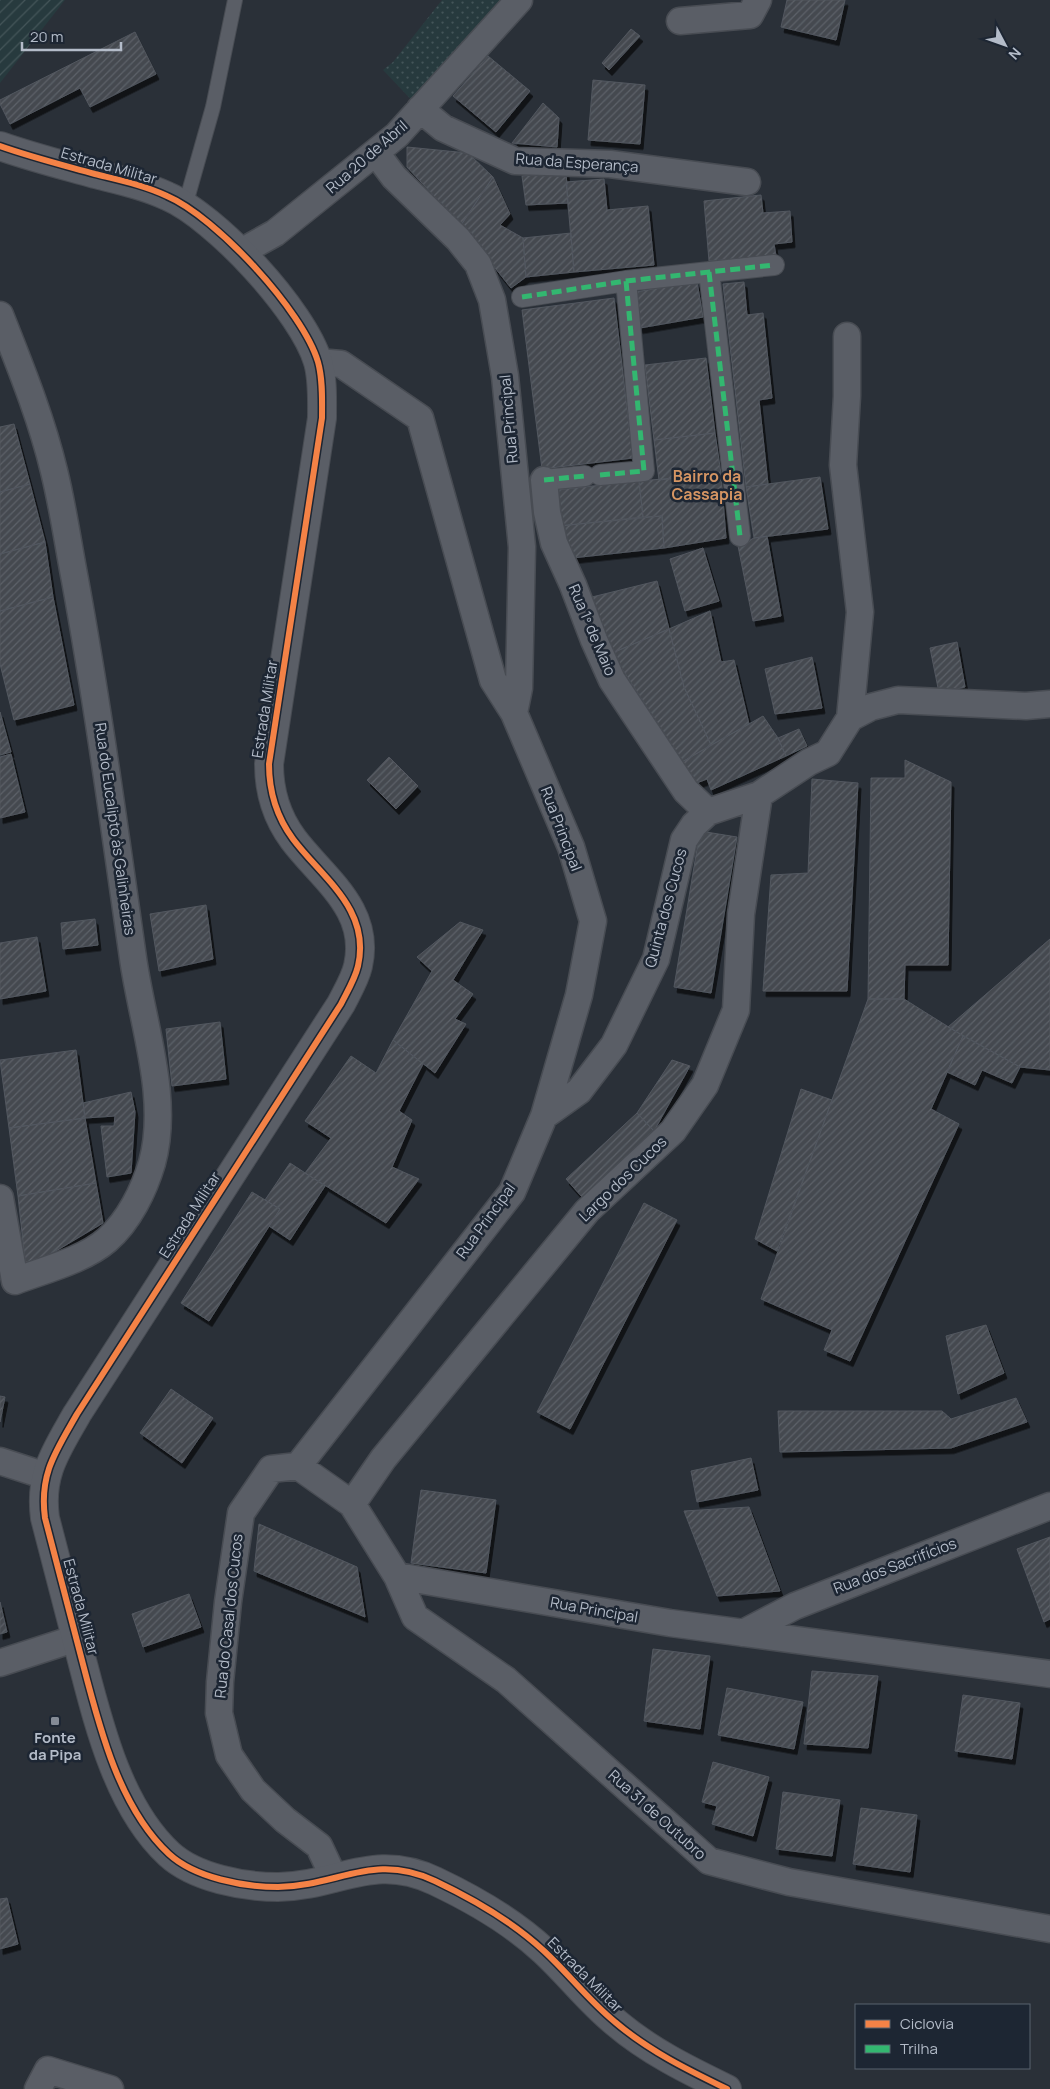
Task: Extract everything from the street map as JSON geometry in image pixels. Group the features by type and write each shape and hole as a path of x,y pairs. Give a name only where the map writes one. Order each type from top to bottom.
{"street":[{"name":"Rua 20 de Abril","path":"241,252 275,233 397,135 519,0"},
{"path":"680,20 750,15 758,0"},
{"name":"Rua da Esperança","path":"420,109 443,128 515,161 610,164 747,182"},
{"name":"Estrada Militar","path":"0,146 36,159 146,187 169,196 208,222 241,252 298,321 310,341 318,362 322,387 322,418 269,764 269,785 273,802 293,839 350,906 357,931 359,947 358,966 341,1004 77,1414 62,1440 46,1476 42,1500 45,1518 94,1707 116,1768 132,1804 150,1831 170,1855 209,1876 232,1882 261,1886 303,1885 367,1870 399,1869 433,1880 473,1901 528,1937 554,1961 594,2004 630,2034 672,2061 727,2089"},
{"name":"Rua Principal","path":"298,1466 512,1192 544,1116 579,995 593,921 571,847 514,713 518,688 522,548 505,376 492,300 478,264 458,239 394,178 376,153"},
{"path":"522,297 626,281 774,265"},
{"path":"709,272 740,536"},
{"path":"544,480 644,471 626,281"},
{"name":"Rua do Eucalipto às Galinheiras","path":"0,315 30,390 54,471 93,676 134,964 158,1090 157,1132 153,1162 140,1195 122,1223 107,1240 87,1253 15,1281 0,1198"},
{"path":"847,336 847,396 843,465 860,612 850,718"},
{"path":"318,362 341,364 420,418 493,680 514,713"},
{"name":"Rua 1º de Maio","path":"544,480 547,512 554,543 612,680 686,791 708,812"},
{"path":"850,718 872,707 898,700 1026,706 1050,704"},
{"name":"Quinta dos Cucos","path":"544,1116 579,1090 614,1045 656,959 684,840 694,825 708,812 759,795 809,762 828,753 850,718"},
{"name":"Largo dos Cucos","path":"352,1504 383,1460 587,1211 673,1131 705,1085 736,1010 741,914 759,795"},
{"path":"0,1461 46,1476"},
{"path":"298,1466 352,1504 397,1576"},
{"name":"Rua do Casal dos Cucos","path":"298,1466 271,1469 241,1513 228,1602 220,1682 219,1713 229,1754 254,1790 285,1820 319,1846 334,1878"},
{"name":"Rua dos Sacrifícios","path":"743,1633 794,1606 1050,1506"},
{"name":"Rua Principal","path":"397,1576 743,1633 1050,1674"},
{"name":"Rua 31 de Outubro","path":"397,1576 415,1617 506,1680 709,1861 789,1882 1050,1929"},
{"path":"0,1663 77,1638"},
{"path":"38,2089 48,2070 110,2089"}],"lane":[{"path":"186,206 213,107 235,0"}],"green space":[{"path":"0,0 65,0 0,83"},
{"path":"442,0 519,0 420,109 383,70 393,62"}],"building":[{"path":"787,0 845,0 836,40 781,27"},
{"path":"631,29 640,36 609,70 602,63"},
{"path":"135,32 156,74 90,107 80,88 10,124 0,104 0,100"},
{"path":"488,56 530,91 496,132 453,96"},
{"path":"593,80 645,85 640,144 588,140"},
{"path":"543,103 559,118 557,147 512,143"},
{"path":"407,147 468,153 493,177 461,225 407,167"},
{"path":"566,171 568,203 526,205 522,176"},
{"path":"493,177 510,214 500,225 523,238 526,277 511,288 461,225"},
{"path":"604,179 607,210 648,206 654,265 574,272 566,182"},
{"path":"761,195 763,213 790,211 792,242 774,244 776,256 709,261 704,201"},
{"path":"571,233 574,272 526,277 523,238"},
{"path":"697,282 703,317 640,328 635,292"},
{"path":"744,282 747,315 763,313 772,398 759,400 768,484 746,487 723,284"},
{"path":"614,298 633,458 542,469 522,310"},
{"path":"706,358 715,433 654,440 645,365"},
{"path":"14,424 30,484 0,492 0,427"},
{"path":"715,433 721,474 659,480 654,440"},
{"path":"721,474 726,538 664,548 662,516 643,517 639,481"},
{"path":"820,477 828,529 754,538 746,487"},
{"path":"639,481 643,517 559,526 556,490"},
{"path":"30,484 45,542 0,554 0,492"},
{"path":"662,516 664,548 572,558 559,526"},
{"path":"767,536 781,616 753,621 738,546 754,538"},
{"path":"45,542 53,597 0,611 0,554"},
{"path":"703,548 719,601 685,611 670,559"},
{"path":"657,581 669,629 612,653 592,597"},
{"path":"53,597 74,705 14,720 0,664 0,611"},
{"path":"710,611 721,662 734,660 749,724 711,745 684,687 669,629"},
{"path":"669,629 684,687 711,745 682,762 612,653"},
{"path":"957,642 965,687 939,693 930,648"},
{"path":"812,657 822,708 775,714 765,669"},
{"path":"0,712 11,752 0,755"},
{"path":"763,716 778,738 786,756 711,790 707,779 694,784 682,762"},
{"path":"799,729 807,746 786,756 778,738"},
{"path":"11,754 25,812 0,818 0,757"},
{"path":"389,757 418,786 396,809 367,780"},
{"path":"905,760 951,782 948,965 905,965 904,999 868,999 871,778 905,778"},
{"path":"812,779 858,783 847,991 763,991 771,875 808,873"},
{"path":"700,831 737,837 711,993 674,987"},
{"path":"206,905 213,959 159,971 150,914"},
{"path":"95,919 98,945 63,949 61,923"},
{"path":"460,922 483,930 453,980 473,994 455,1019 466,1024 435,1073 393,1040 432,971 417,957"},
{"path":"37,937 46,991 0,999 0,943"},
{"path":"1050,939 1050,1070 1020,1067 948,1027"},
{"path":"868,999 904,999 963,1036 931,1109 959,1124 850,1361 824,1350 832,1330 761,1299"},
{"path":"220,1022 226,1079 172,1086 166,1029"},
{"path":"963,1036 1020,1067 1012,1083 982,1070 975,1085 947,1072"},
{"path":"393,1040 423,1064 399,1111 412,1120 392,1167 419,1179 386,1223 305,1173 331,1138 305,1121 351,1056 376,1073"},
{"path":"76,1050 85,1118 9,1128 0,1060"},
{"path":"672,1060 690,1066 654,1131 637,1113"},
{"path":"801,1089 832,1100 777,1251 755,1239"},
{"path":"131,1092 135,1112 131,1173 107,1177 101,1126 114,1126 115,1116 85,1118 83,1103"},
{"path":"637,1113 654,1131 582,1197 566,1179"},
{"path":"85,1118 96,1183 18,1196 9,1128"},
{"path":"290,1163 325,1186 290,1240 269,1226 280,1209 265,1200"},
{"path":"96,1183 103,1223 34,1264 25,1261 18,1196"},
{"path":"252,1192 280,1209 209,1321 181,1303"},
{"path":"644,1203 677,1220 570,1429 537,1412"},
{"path":"986,1325 1004,1373 958,1394 946,1336"},
{"path":"171,1389 213,1418 182,1463 140,1433"},
{"path":"0,1396 5,1397 0,1422"},
{"path":"1016,1398 1027,1422 951,1448 780,1452 778,1411 942,1411 951,1419"},
{"path":"751,1458 758,1490 697,1502 691,1471"},
{"path":"421,1490 496,1500 486,1573 411,1563"},
{"path":"749,1507 780,1591 717,1596 684,1511"},
{"path":"259,1524 357,1567 365,1617 254,1571"},
{"path":"1050,1537 1050,1619 1044,1622 1017,1549"},
{"path":"189,1594 201,1627 143,1647 132,1614"},
{"path":"0,1602 7,1632 0,1634"},
{"path":"653,1649 710,1656 700,1729 644,1721"},
{"path":"812,1671 878,1676 868,1748 804,1744"},
{"path":"727,1688 803,1702 794,1749 718,1735"},
{"path":"963,1695 1020,1703 1012,1759 955,1751"},
{"path":"713,1762 769,1777 753,1836 712,1824 717,1806 702,1802"},
{"path":"783,1792 840,1800 832,1856 776,1849"},
{"path":"861,1808 917,1815 910,1872 853,1864"},
{"path":"7,1898 18,1944 0,1949 0,1899"}],"marked path":[{"path":"522,297 626,281 774,265"},
{"path":"709,272 740,536"},
{"path":"600,475 644,471 626,281"},
{"path":"544,480 585,476"}],"cycle path":[{"path":"0,146 47,161 140,186 167,196 187,207 232,244 255,268 277,293 309,341 320,369 322,418 269,774 272,794 282,822 293,839 330,881 351,911 357,928 360,946 357,971 341,1004 77,1414 51,1463 45,1488 45,1518 92,1699 110,1756 121,1784 150,1833 169,1854 192,1869 220,1880 265,1887 320,1882 374,1870 413,1873 435,1881 478,1903 532,1940 606,2014 641,2042 683,2067 727,2089"}],"place":[{"name":"Fonte da Pipa","path":"55,1721"}],"district":[{"name":"Bairro da Cassapia","path":"707,485"}]}
